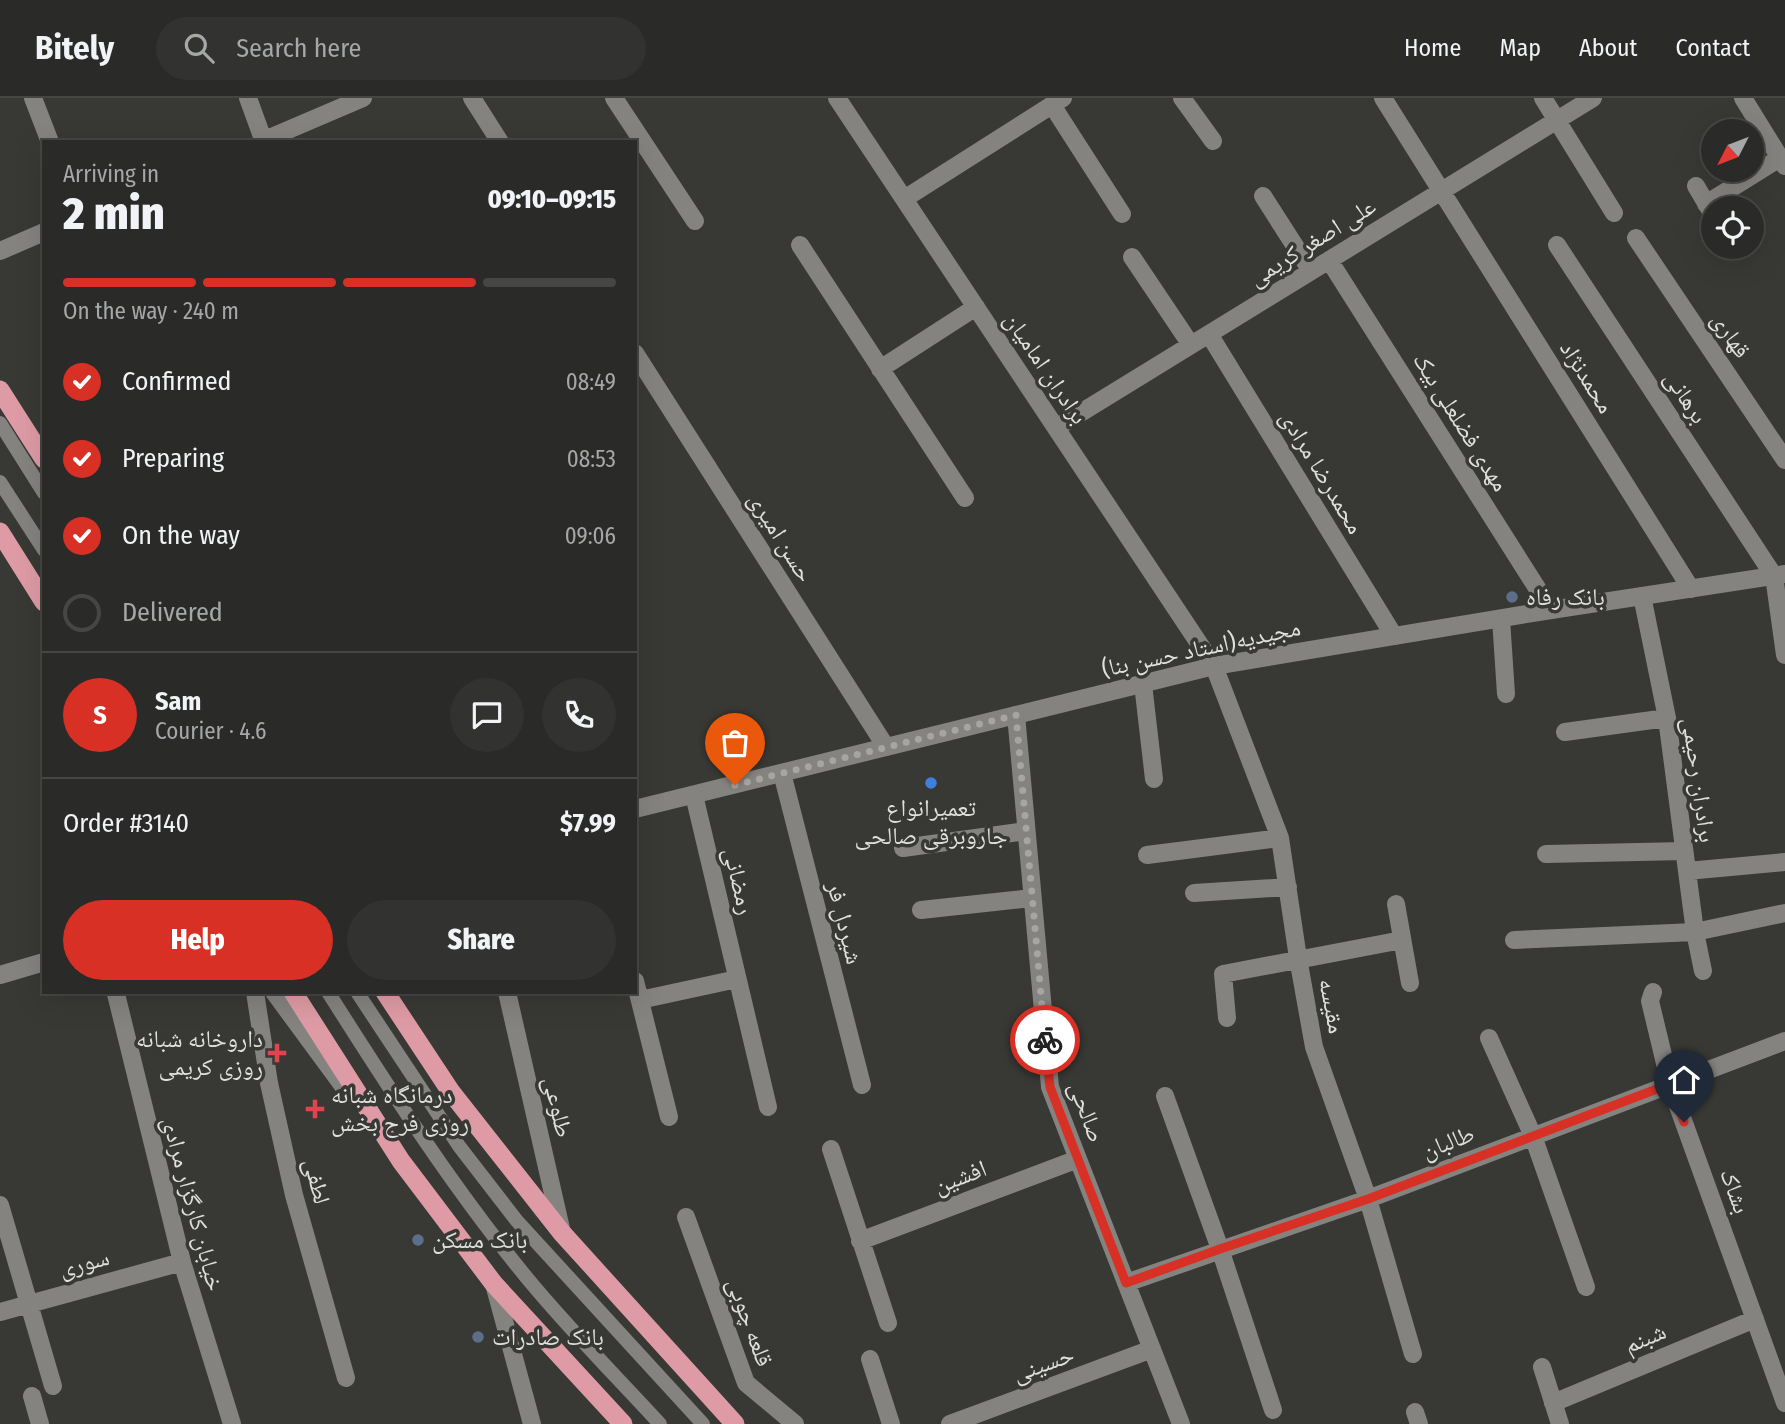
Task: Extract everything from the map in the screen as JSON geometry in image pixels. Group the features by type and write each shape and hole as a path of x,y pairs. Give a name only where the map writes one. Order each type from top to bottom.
{"highway":[{"path":"0,390 42,456"},
{"path":"0,532 42,599"},
{"path":"294,994 401,1161 494,1284 623,1424"},
{"path":"386,994 451,1092 562,1233 735,1424"}],"street":[{"path":"33,98 49,140"},
{"path":"248,98 263,140"},
{"path":"265,140 363,98"},
{"path":"472,98 499,140"},
{"path":"614,98 695,221"},
{"name":"برادران امامیان","path":"837,98 1214,666"},
{"path":"1182,98 1213,141"},
{"name":"محمدنژاد","path":"1383,98 1691,589"},
{"path":"1543,98 1614,213"},
{"name":"علی اصغر کریمی","path":"1056,428 1593,98"},
{"path":"1730,196 1782,162 1743,98"},
{"path":"904,199 1057,102 1122,214"},
{"path":"1696,186 1702,196"},
{"path":"1263,196 1311,271"},
{"path":"0,251 42,233"},
{"name":"قهاری","path":"1636,238 1785,460"},
{"path":"800,245 965,498"},
{"name":"برهانی","path":"1557,245 1780,575"},
{"path":"1132,257 1191,345"},
{"name":"مهدی فضلعلی بیک","path":"1329,260 1551,610"},
{"path":"880,369 976,307"},
{"name":"محمدرضا مرادی","path":"1209,334 1394,636"},
{"name":"حسن امیری","path":"637,356 886,747"},
{"path":"1780,575 1785,655"},
{"name":"مجیدیه(استاد حسن بنا)","path":"637,809 1214,666 1780,575"},
{"name":"برادران رحیمی","path":"1642,596 1667,718 1695,932 1703,971"},
{"path":"1501,619 1506,694"},
{"name":"مقیسه","path":"1214,666 1280,838 1314,1047 1368,1199 1413,1354"},
{"path":"1143,684 1154,779"},
{"name":"صالحی","path":"1016,715 1050,1087 1181,1424"},
{"path":"1565,732 1667,718"},
{"name":"شیردل فر","path":"782,773 862,1085"},
{"name":"رمضانی","path":"694,795 768,1107"},
{"path":"903,848 1026,831"},
{"path":"1147,855 1280,838"},
{"path":"1546,854 1684,850"},
{"path":"1687,871 1785,862"},
{"path":"1194,893 1288,887"},
{"path":"921,910 1032,898"},
{"path":"1396,904 1410,983"},
{"path":"1514,940 1695,932 1785,913"},
{"path":"1227,1017 1223,974 1402,940"},
{"path":"0,975 42,963"},
{"path":"640,1000 737,979"},
{"path":"637,989 669,1117"},
{"name":"بشاک","path":"1653,992 1650,1001 1670,1084 1785,1403"},
{"name":"خیابان کارگزار مرادی","path":"116,994 182,1262 232,1424"},
{"name":"لطفی","path":"255,994 269,1083 294,1195 346,1378"},
{"path":"276,994 401,1161"},
{"name":"طلوعی","path":"507,994 562,1233"},
{"path":"1489,1038 1533,1136 1586,1287"},
{"name":"طالبان","path":"1126,1283 1368,1199 1785,1041"},
{"path":"1165,1096 1220,1249 1273,1410"},
{"path":"831,1149 888,1323"},
{"name":"افشین","path":"860,1241 1078,1159"},
{"path":"0,1205 53,1386"},
{"name":"قلعه چوبی","path":"686,1217 746,1383 795,1424"},
{"name":"سوری","path":"0,1312 182,1262"},
{"path":"494,1284 533,1424"},
{"name":"شبنم","path":"1553,1403 1755,1319"},
{"name":"حسینی","path":"950,1424 1152,1349"},
{"path":"870,1359 891,1424"},
{"path":"1542,1367 1560,1424"},
{"path":"32,1396 40,1424"}],"lane":[{"path":"0,423 42,489"},
{"path":"0,481 42,547"},
{"path":"329,994 432,1152 526,1278 660,1424"},
{"path":"358,994 459,1146 517,1221 703,1424"}],"way so far":[{"path":"735,785 1016,715 1045,1040"}],"place":[{"name":"بانک رفاه","path":"1512,597"},
{"name":"تعمیرانواع جاروبرقی صالحی","path":"931,783"},
{"name":"داروخانه شبانه روزی کریمی","path":"277,1053"},
{"name":"درمانگاه شبانه روزی فرح بخش","path":"315,1109"},
{"name":"بانک مسکن","path":"418,1240"},
{"name":"بانک صادرات","path":"478,1337"}],"route":[{"path":"1045,1040 1050,1087 1126,1283 1368,1199 1670,1084 1684,1122"}]}
